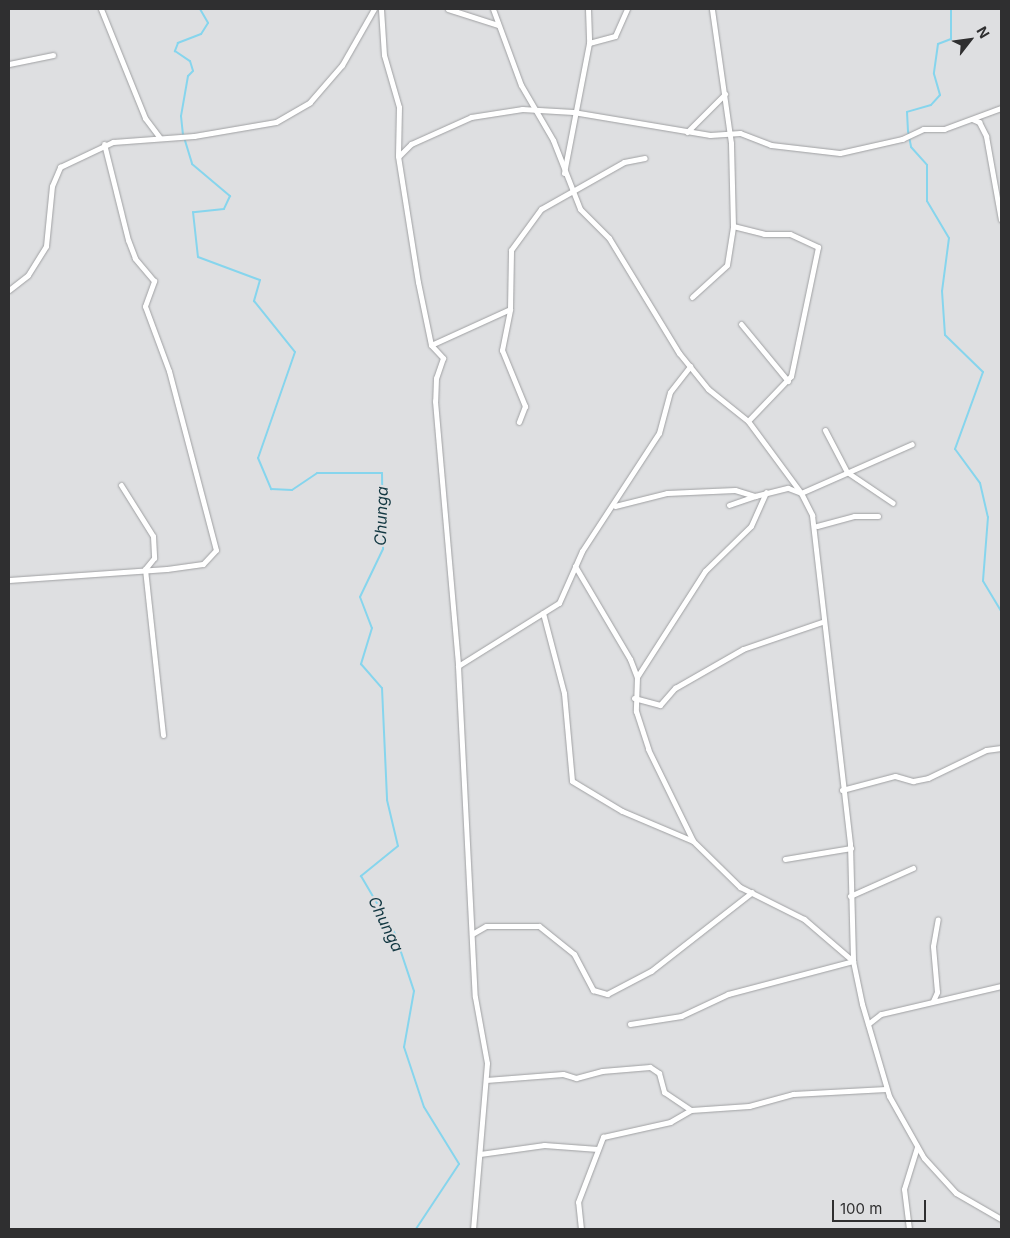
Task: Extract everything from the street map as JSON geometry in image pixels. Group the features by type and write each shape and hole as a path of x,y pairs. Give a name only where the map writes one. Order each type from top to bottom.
{"street":[{"path":"101,9 145,118 160,138"},
{"path":"9,290 28,275 46,246 55,174 67,163 104,144 188,136 259,126 310,102 342,65 374,9"},
{"path":"381,9 384,55 400,114 398,156 431,345 443,358 436,378 435,401 458,666 472,934 486,1080 473,1229"},
{"path":"448,9 498,25"},
{"path":"492,9 534,110 553,140 570,191 608,238 651,313 690,366 708,389 748,421 801,493 816,526 822,622 842,790 851,848 852,961 868,1024 886,1089 917,1147 944,1182 1001,1219"},
{"path":"564,174 573,112 589,43 588,9"},
{"path":"589,43 615,36 627,9"},
{"path":"692,297 727,265 734,226 729,133 712,9"},
{"path":"9,64 53,55"},
{"path":"688,132 725,94"},
{"path":"398,156 411,144 471,117 534,110 573,112 688,132 729,133 771,145 840,153 971,119 1001,108"},
{"path":"971,119 979,122 986,136 1001,220"},
{"path":"9,580 203,564 216,550 169,371 145,306 154,281 135,258 128,240 104,144"},
{"path":"519,422 525,406 502,350 510,309 514,244 530,219 570,191 624,162 645,158"},
{"path":"734,226 764,234 780,232 818,245 806,321 788,381 748,421"},
{"path":"431,345 510,309"},
{"path":"741,324 788,381"},
{"path":"458,666 559,603 575,566 614,507 631,472 660,432 674,385 690,366"},
{"path":"825,430 846,472 893,503"},
{"path":"801,493 912,444"},
{"path":"122,485 153,536 154,558 145,569 163,735"},
{"path":"729,505 767,492 794,489 801,493"},
{"path":"614,507 667,492 735,490 755,496"},
{"path":"693,841 648,749 634,698 637,677 705,571 751,526 767,492"},
{"path":"816,526 854,516 878,516"},
{"path":"575,566 637,677"},
{"path":"543,613 564,693 572,781 622,811 693,841 752,892 804,919 852,961"},
{"path":"634,698 660,705 675,688 743,649 822,622"},
{"path":"842,790 895,776 913,781 928,778 986,750 1001,748"},
{"path":"785,859 851,848"},
{"path":"850,896 913,868"},
{"path":"472,934 486,926 539,926 549,939 574,954 593,990 607,994 651,971 752,892"},
{"path":"933,1002 937,992 933,946 938,919"},
{"path":"630,1024 681,1016 728,994 852,961"},
{"path":"868,1024 881,1014 1001,986"},
{"path":"486,1080 562,1074 576,1078 602,1070 650,1067 660,1073 664,1092 691,1110"},
{"path":"581,1229 578,1202 603,1136 670,1122 691,1110 749,1106 793,1094 886,1089"},
{"path":"480,1154 544,1145 598,1149"},
{"path":"909,1229 904,1189 917,1147"}],"waterway":[{"name":"Chunga","path":"200,9 208,23 201,34 178,43 175,51 190,61 193,71 188,76 181,116 183,134 192,164 230,196 224,209 193,212 198,257 260,280 254,301 295,352 258,458 271,489 292,490 317,473 382,473 383,549 360,597 372,628 361,664 382,688 387,800 398,846 361,876 395,934 414,991 404,1047 424,1107 459,1164 416,1229"},
{"path":"951,9 951,39 938,44 934,74 940,95 931,105 907,112 908,131 911,147 927,165 927,201 949,238 942,291 945,335 983,372 955,449 980,483 988,517 983,581 1001,611"}]}
